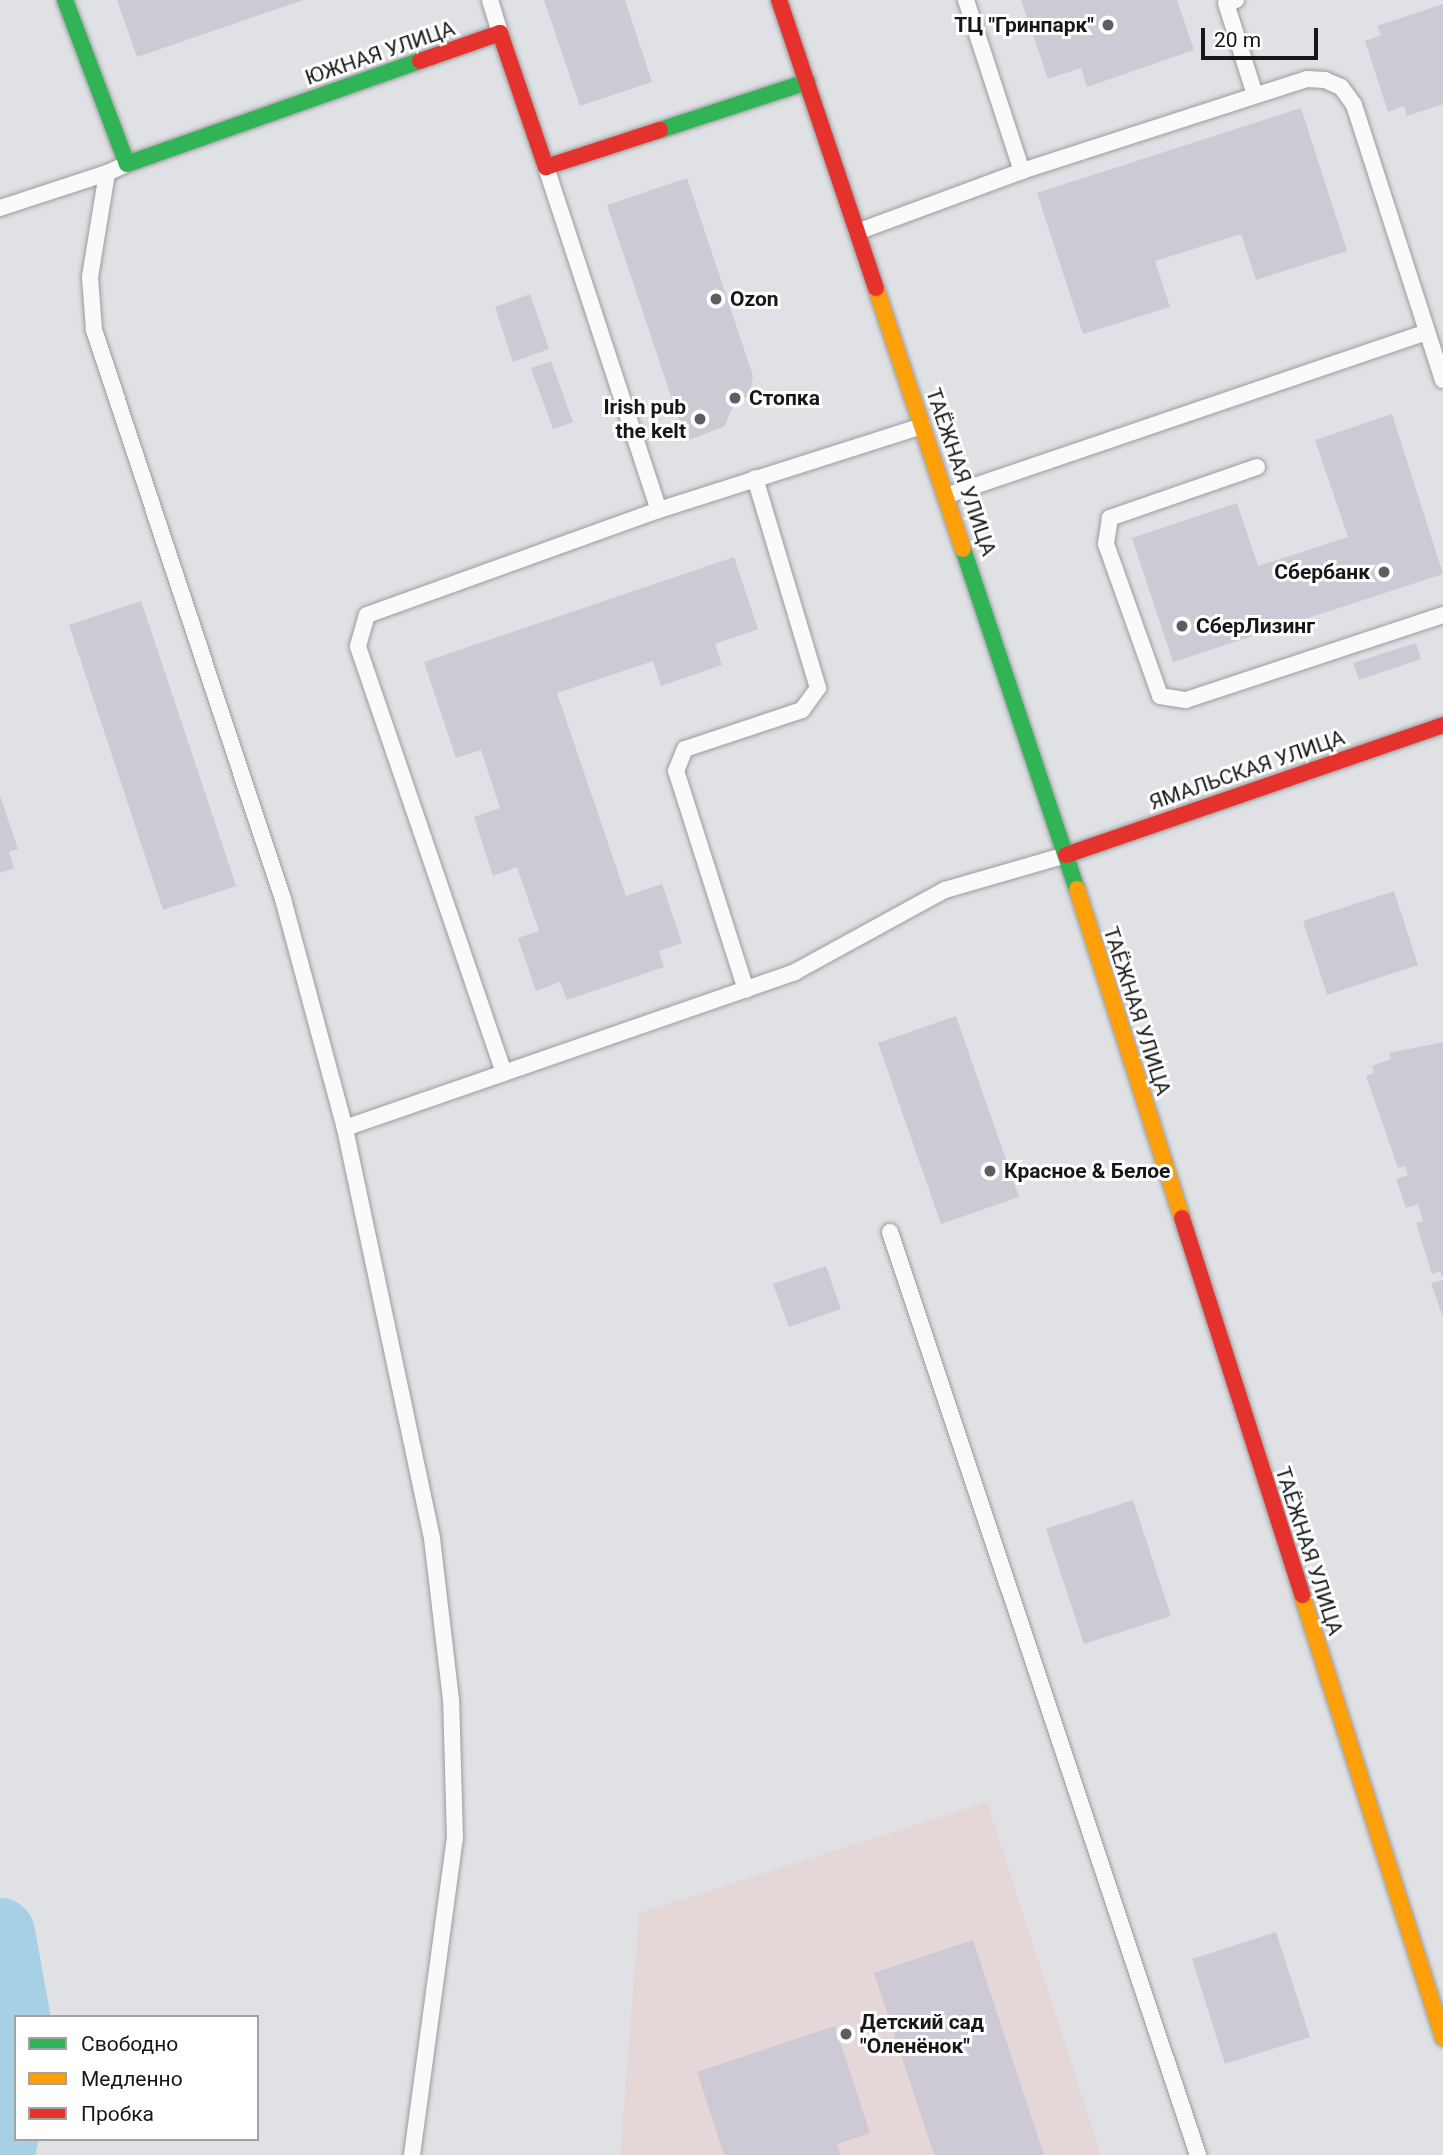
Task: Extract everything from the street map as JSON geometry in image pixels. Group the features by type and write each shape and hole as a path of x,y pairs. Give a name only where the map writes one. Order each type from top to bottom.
{"street":[{"path":"65,0 127,164"},
{"name":"ТАЁЖНАЯ УЛИЦА","path":"779,0 922,426 948,495 1066,855 1443,2038"},
{"path":"500,33 546,167 807,82"},
{"name":"ЮЖНАЯ УЛИЦА","path":"127,164 500,33"},
{"name":"ЯМАЛЬСКАЯ УЛИЦА","path":"1066,855 1443,725"}],"lane":[{"path":"490,0 500,33"},
{"path":"966,0 1021,171"},
{"path":"1229,1 1255,95"},
{"path":"857,232 1021,171 1307,79 1341,87 1354,105 1443,380"},
{"path":"0,208 127,164"},
{"path":"546,167 659,510"},
{"path":"107,173 90,277 94,330 283,899 345,1128 432,1538 451,1700 455,1839 412,2155"},
{"path":"948,495 1427,332"},
{"path":"504,1073 358,631 380,606 755,478 922,426"},
{"path":"1257,467 1110,518 1106,544 1160,696 1186,700 1443,615"},
{"path":"746,990 676,771 685,749 802,710 818,688 755,478"},
{"path":"345,1128 795,972 945,890 1066,855"},
{"path":"890,1232 1198,2155"}],"shaded area":[{"name":"Детский сад \"Оленёнок\"","path":"987,1802 1101,2155 620,2155 639,1913"}],"building":[{"path":"117,0 303,0 137,57"},
{"path":"544,0 625,0 652,82 580,106"},
{"name":"ТЦ \"Гринпарк\"","path":"1021,0 1177,0 1194,50 1087,87 1081,68 1048,79"},
{"path":"1443,4 1443,104 1407,116 1404,106 1388,112 1365,41 1381,35 1377,26"},
{"path":"1301,108 1347,251 1256,280 1241,234 1155,261 1170,307 1083,334 1037,193"},
{"path":"687,178 753,376 750,394 731,410 725,426 686,441 607,205"},
{"path":"530,294 549,349 513,362 495,307"},
{"path":"551,361 573,422 553,429 531,368"},
{"path":"1392,414 1443,574 1173,662 1132,538 1237,503 1258,566 1348,537 1315,440"},
{"path":"734,557 758,629 715,644 722,665 661,686 653,661 557,693 626,896 662,884 682,943 659,951 664,967 567,1000 560,982 536,991 518,938 539,931 517,867 493,876 474,817 500,808 481,750 456,758 424,662"},
{"path":"141,601 236,886 163,910 69,625"},
{"path":"1416,643 1421,659 1359,680 1353,663"},
{"path":"0,796 18,849 9,852 14,868 0,873"},
{"path":"1394,891 1418,965 1327,995 1303,921"},
{"path":"956,1016 1019,1197 941,1224 878,1043"},
{"path":"1443,1042 1443,1279 1440,1271 1432,1274 1416,1223 1423,1221 1418,1204 1406,1208 1396,1179 1408,1175 1405,1166 1398,1168 1366,1076 1374,1073 1372,1066 1391,1059 1389,1053"},
{"path":"826,1266 841,1309 789,1327 773,1284"},
{"path":"1443,1280 1443,1318 1431,1283"},
{"path":"1133,1500 1171,1616 1084,1644 1046,1529"},
{"path":"1276,1932 1310,2037 1225,2064 1192,1959"},
{"path":"973,1940 1044,2155 934,2155 874,1973"},
{"path":"835,2026 870,2133 837,2144 841,2155 724,2155 697,2072"}],"waterway":[{"path":"0,1933 15,2015"},
{"path":"0,2152 14,2092"}],"traffic: fast":[{"path":"65,0 127,164 420,61"},
{"path":"660,130 807,82"},
{"path":"963,549 1077,889"}],"traffic: slow":[{"path":"876,288 963,549"},
{"path":"1077,889 1182,1218"},
{"path":"1302,1595 1443,2038"}],"traffic: jam":[{"path":"779,0 876,288"},
{"path":"420,61 500,33 546,167 660,130"},
{"path":"1066,855 1443,725"},
{"path":"1182,1218 1302,1595"}],"place":[{"name":"ТЦ \"Гринпарк\"","path":"1108,25"},
{"name":"Ozon","path":"716,299"},
{"name":"Стопка","path":"735,398"},
{"name":"Irish pub the kelt","path":"700,419"},
{"name":"Сбербанк","path":"1384,572"},
{"name":"СберЛизинг","path":"1182,626"},
{"name":"Красное & Белое","path":"990,1171"},
{"name":"Детский сад \"Оленёнок\"","path":"846,2034"}]}
